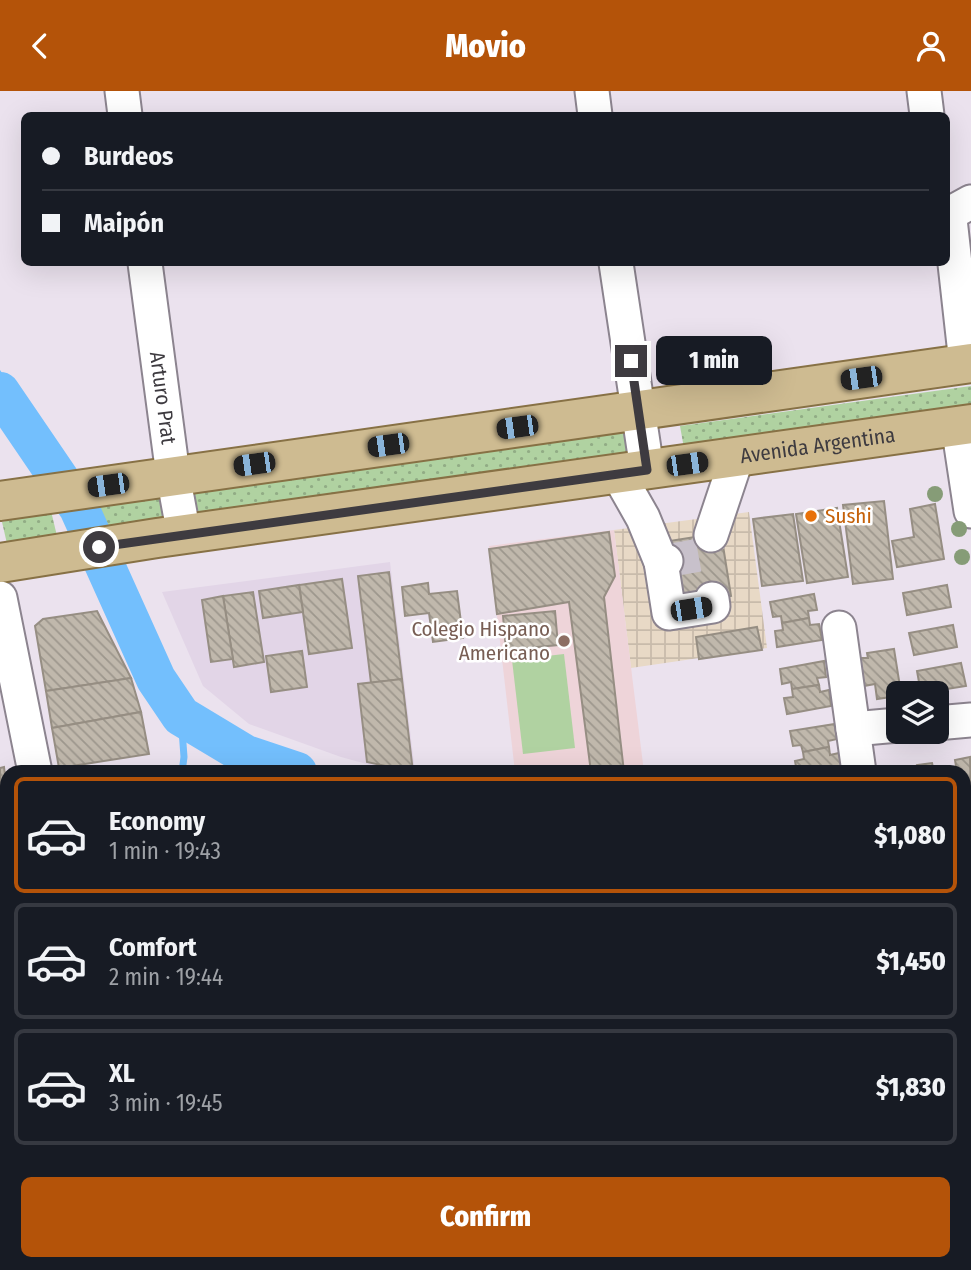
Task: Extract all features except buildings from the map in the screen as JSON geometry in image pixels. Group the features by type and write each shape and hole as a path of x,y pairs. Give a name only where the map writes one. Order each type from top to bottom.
{"main road":[{"path":"11,499 968,363"},
{"name":"Avenida Argentina","path":"13,561 123,543 964,425"}],"street":[{"path":"122,91 125,112"},
{"path":"592,91 595,112"},
{"path":"924,91 928,112"},
{"path":"968,363 950,219 951,213 971,202"},
{"name":"Arturo Prat","path":"145,266 173,475 184,535"},
{"path":"617,266 638,410 632,472 643,518 663,562 669,613 713,606 712,599"},
{"path":"964,425 971,511"},
{"path":"711,534 737,457"},
{"path":"0,599 34,765"},
{"path":"839,628 858,765"},
{"path":"949,722 971,720"},
{"path":"853,729 886,726"}],"shaded area":[{"path":"749,512 767,648 631,668 614,530"},
{"name":"Colegio Hispano Americano","path":"614,530 643,765 514,765 489,546"},
{"path":"390,562 414,765 370,765 249,724 203,686 162,592"}],"green space":[{"path":"971,386 971,428 687,465 680,426"},
{"path":"634,415 641,462 198,526 190,482"},
{"path":"165,488 171,523 104,534 98,499"},
{"path":"51,511 57,536 8,548 2,522"},
{"path":"564,654 575,748 523,754 512,660"}],"water":[{"path":"0,370 40,429 57,474 0,413"}],"waterway":[{"path":"0,392 79,508 156,679 181,716 246,755 276,765"},
{"path":"181,716 183,765"}],"tunnel":[{"path":"666,561 705,554 711,535"}],"place":[{"name":"Sushi","path":"811,516"},
{"name":"Colegio Hispano Americano","path":"564,641"}],"route":[{"path":"99,547 647,470 631,361"}]}
